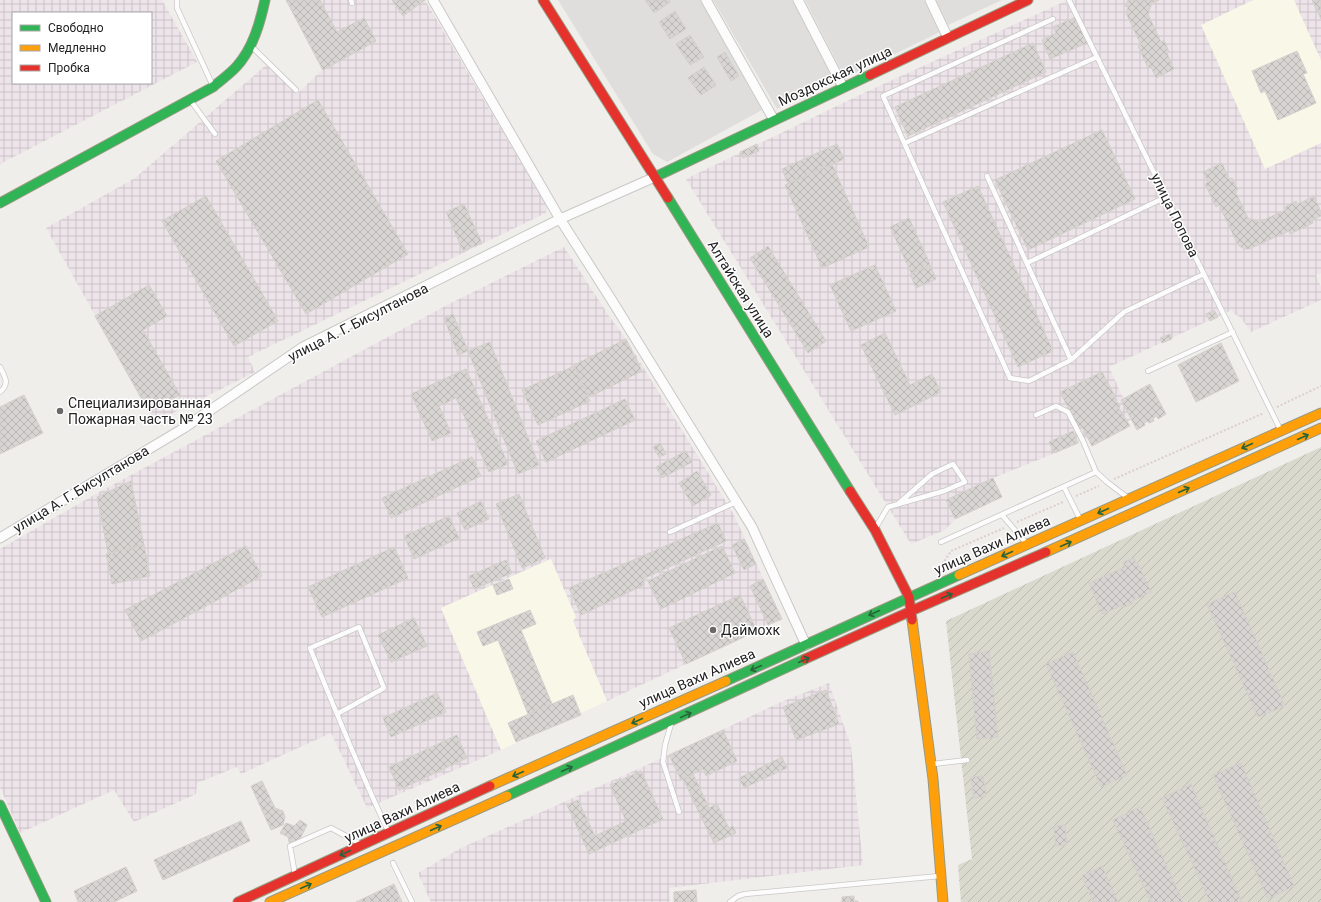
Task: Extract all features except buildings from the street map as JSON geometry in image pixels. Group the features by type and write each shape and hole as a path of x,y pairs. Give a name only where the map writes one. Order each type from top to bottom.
{"main road":[{"path":"0,203 213,87 241,62 251,46 258,28 265,0"},
{"name":"Алтайская улица","path":"543,0 600,92 655,176 875,530 909,597 931,764 942,876 943,902"},
{"name":"Моздокская улица","path":"655,176 1028,0"},
{"name":"улица Вахи Алиева","path":"238,902 909,597 1321,413"},
{"name":"улица Вахи Алиева","path":"276,901 911,611 1014,567 1321,428"},
{"path":"0,805 46,902"}],"street":[{"path":"433,0 560,219 752,527 806,645"},
{"path":"706,0 774,120"},
{"path":"798,0 843,87"},
{"path":"930,0 948,38"},
{"name":"улица А. Г. Бисултанова","path":"0,538 184,428 303,347 560,219 655,176"}],"lane":[{"path":"177,0 177,8 213,87"},
{"name":"улица Попова","path":"1069,0 1281,431"},
{"path":"1053,19 883,96 1010,378 1029,381 1071,360 1124,312 1204,274"},
{"path":"251,46 296,90"},
{"path":"905,143 1097,57"},
{"path":"190,99 215,134"},
{"path":"987,176 1071,360"},
{"path":"1027,264 1166,197"},
{"path":"1148,371 1233,332"},
{"path":"0,367 6,380 6,385 0,392"},
{"path":"1036,415 1056,406 1068,412 1083,441 1096,472 1130,499"},
{"path":"875,530 888,507 944,491 965,482 953,464 932,474 898,504"},
{"path":"941,542 1096,472"},
{"path":"1064,487 1081,521"},
{"path":"670,532 736,502"},
{"path":"1002,515 1028,544"},
{"path":"337,714 384,688 359,627 310,648 337,714 388,833"},
{"path":"672,721 665,745 663,762 679,812"},
{"path":"931,764 967,760"},
{"path":"295,876 290,846 331,828 362,845"},
{"path":"393,863 412,902"},
{"path":"730,902 738,896 745,894 942,876"}],"path":[{"path":"936,573 951,552 1321,386"}],"shaded area":[{"path":"0,0 162,0 197,62 0,164"},
{"path":"286,0 425,0 547,207 546,213 248,357 255,372 155,422 46,228 135,178 266,65 297,94 322,70"},
{"path":"558,0 700,0 762,110 667,162 653,154"},
{"path":"713,0 792,0 833,80 777,109"},
{"path":"805,0 924,0 940,32 845,78"},
{"path":"936,0 1002,0 948,25"},
{"path":"1068,0 1321,0 1321,273 1316,275 1321,287 1321,300 1251,332 1240,317 1234,314 1232,310 1109,367 1133,419 1063,450 993,478 945,530 911,544 686,179 866,92"},
{"path":"1253,0 1294,0 1321,60 1321,143 1265,169 1201,25"},
{"path":"564,247 609,316 626,339 734,515 782,619 607,701 573,621 576,617 550,559 441,608 501,750 367,808 331,733 241,774 237,767 197,783 196,794 134,822 114,790 20,833 0,787 0,549 94,495 449,304"},
{"path":"1321,447 1321,902 961,902 958,865 972,859 946,621"},
{"path":"551,559 576,617 573,621 607,701 501,750 441,608"},
{"path":"829,683 851,746 863,865 669,888 670,902 431,902 418,873 461,848 669,755 781,702"}],"traffic: fast":[{"path":"0,203 213,87 243,59 252,43 265,0"},
{"path":"655,177 870,75"},
{"path":"668,198 850,491"},
{"path":"726,681 959,575"},
{"path":"507,796 805,659"},
{"path":"0,805 46,902"}],"traffic: slow":[{"path":"959,575 1321,413"},
{"path":"1046,552 1321,428"},
{"path":"912,620 933,779 943,902"},
{"path":"490,786 726,681"},
{"path":"270,902 507,796"}],"traffic: jam":[{"path":"543,0 668,198"},
{"path":"870,75 1028,0"},
{"path":"850,491 875,530 909,597 912,620"},
{"path":"805,659 1046,552"},
{"path":"238,902 490,786"}],"place":[{"name":"Специализированная Пожарная часть № 23","path":"60,411"},
{"name":"Даймохк","path":"713,630"}]}
